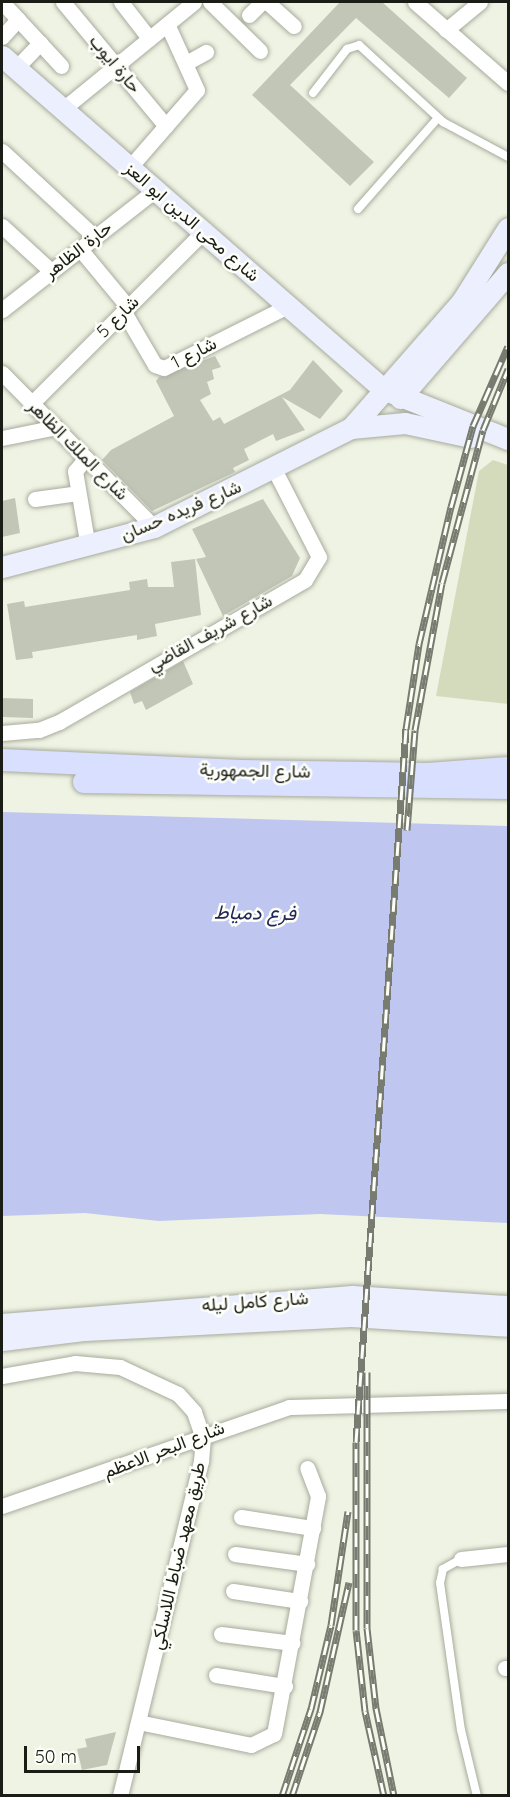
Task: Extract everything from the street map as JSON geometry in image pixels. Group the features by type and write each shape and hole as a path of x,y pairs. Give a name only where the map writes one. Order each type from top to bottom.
{"main road":[{"name":"شارع محى الدين ابو العز","path":"9,62 392,394"},
{"path":"392,394 467,295 508,228"},
{"path":"351,428 392,394 508,273"},
{"path":"392,394 508,439"},
{"path":"351,428 419,425 508,451"},
{"name":"شارع فريده حسان","path":"2,567 88,547 154,527 274,469 351,428"},
{"name":"شارع الجمهورية","path":"2,760 312,772 428,774 508,768"},
{"name":"شارع الجمهورية","path":"2,776 242,787 508,788"},
{"name":"شارع كامل ليله","path":"2,1324 352,1296 508,1306"},
{"name":"شارع كامل ليله","path":"2,1340 85,1330 351,1316 508,1326"}],"street":[{"path":"2,2 61,66"},
{"name":"حارة ايوب","path":"63,2 166,126"},
{"path":"121,2 149,38"},
{"path":"63,109 195,2"},
{"path":"210,2 260,51"},
{"path":"249,15 262,2"},
{"path":"267,2 294,26"},
{"path":"415,2 508,83"},
{"path":"446,30 480,2"},
{"path":"2,37 18,19"},
{"path":"130,167 196,92 197,84 167,24"},
{"path":"9,62 40,43"},
{"path":"186,63 206,52"},
{"path":"2,151 95,237"},
{"name":"حارة الظاهر","path":"2,310 155,190"},
{"path":"2,226 51,271"},
{"name":"شارع 5","path":"32,403 203,232"},
{"name":"شارع 1","path":"80,249 126,310 155,365 164,368 288,306"},
{"name":"شارع الملك الظاهر","path":"2,373 154,527"},
{"path":"2,438 56,427"},
{"path":"86,458 75,471 88,547"},
{"name":"شارع شريف القاضي","path":"2,733 39,730 59,722 305,580 319,557 274,469"},
{"path":"35,499 78,493"},
{"name":"طريق معهد ضباط اللاسلكي","path":"2,1376 75,1363 120,1367 178,1394 194,1412 203,1438 201,1461 120,1796"},
{"name":"شارع البحر الاعظم","path":"2,1506 203,1438 255,1416 308,1405 442,1406 508,1401"},
{"path":"138,1722 260,1744 278,1726 318,1496 307,1468"},
{"path":"241,1517 313,1528"},
{"path":"235,1554 307,1564"},
{"path":"461,1559 508,1554"},
{"path":"233,1591 300,1601"},
{"path":"221,1634 292,1643"},
{"path":"216,1675 285,1686"}],"lane":[{"path":"313,93 347,48 359,45 438,118 508,157"},
{"path":"358,209 438,118"},
{"path":"461,1559 442,1569 440,1583 461,1730 477,1796"}],"green space":[{"path":"493,460 508,465 508,704 436,696 479,471"}],"water":[{"name":"فرع دمياط","path":"2,812 508,826 508,1223 320,1214 159,1221 85,1213 2,1216"}],"building":[{"path":"340,2 382,2 467,78 449,98 356,18 290,85 374,162 350,186 252,95"},
{"path":"215,356 221,367 212,370 214,379 207,382 211,394 200,400 213,421 220,417 224,424 290,390 313,360 343,391 320,419 282,397 305,430 276,441 273,434 244,449 249,460 233,468 235,472 152,511 102,460 111,450 174,416 156,381 159,377"},
{"path":"15,498 20,533 2,537 2,501"},
{"path":"263,499 300,558 292,576 223,616 196,559 206,557 192,529"},
{"path":"195,559 201,615 155,624 157,636 137,640 137,635 32,652 33,658 16,660 7,604 24,601 25,607 130,590 129,582 147,579 148,587 174,587 171,562"},
{"path":"183,661 193,684 146,710 142,701 134,704 130,692"},
{"path":"2,698 33,699 33,718 2,717"},
{"path":"116,1732 107,1765 82,1770 77,1749 87,1747 85,1739"}],"railway":[{"path":"384,1796 365,1711 356,1630 356,1442 406,729 419,644 451,507 473,426 508,346"},
{"path":"407,830 415,730 442,583 483,430 508,369"},
{"path":"367,1372 367,1628 376,1708 394,1796"},
{"path":"282,1796 311,1709 331,1625 348,1511"},
{"path":"292,1796 320,1712 349,1582"}]}
